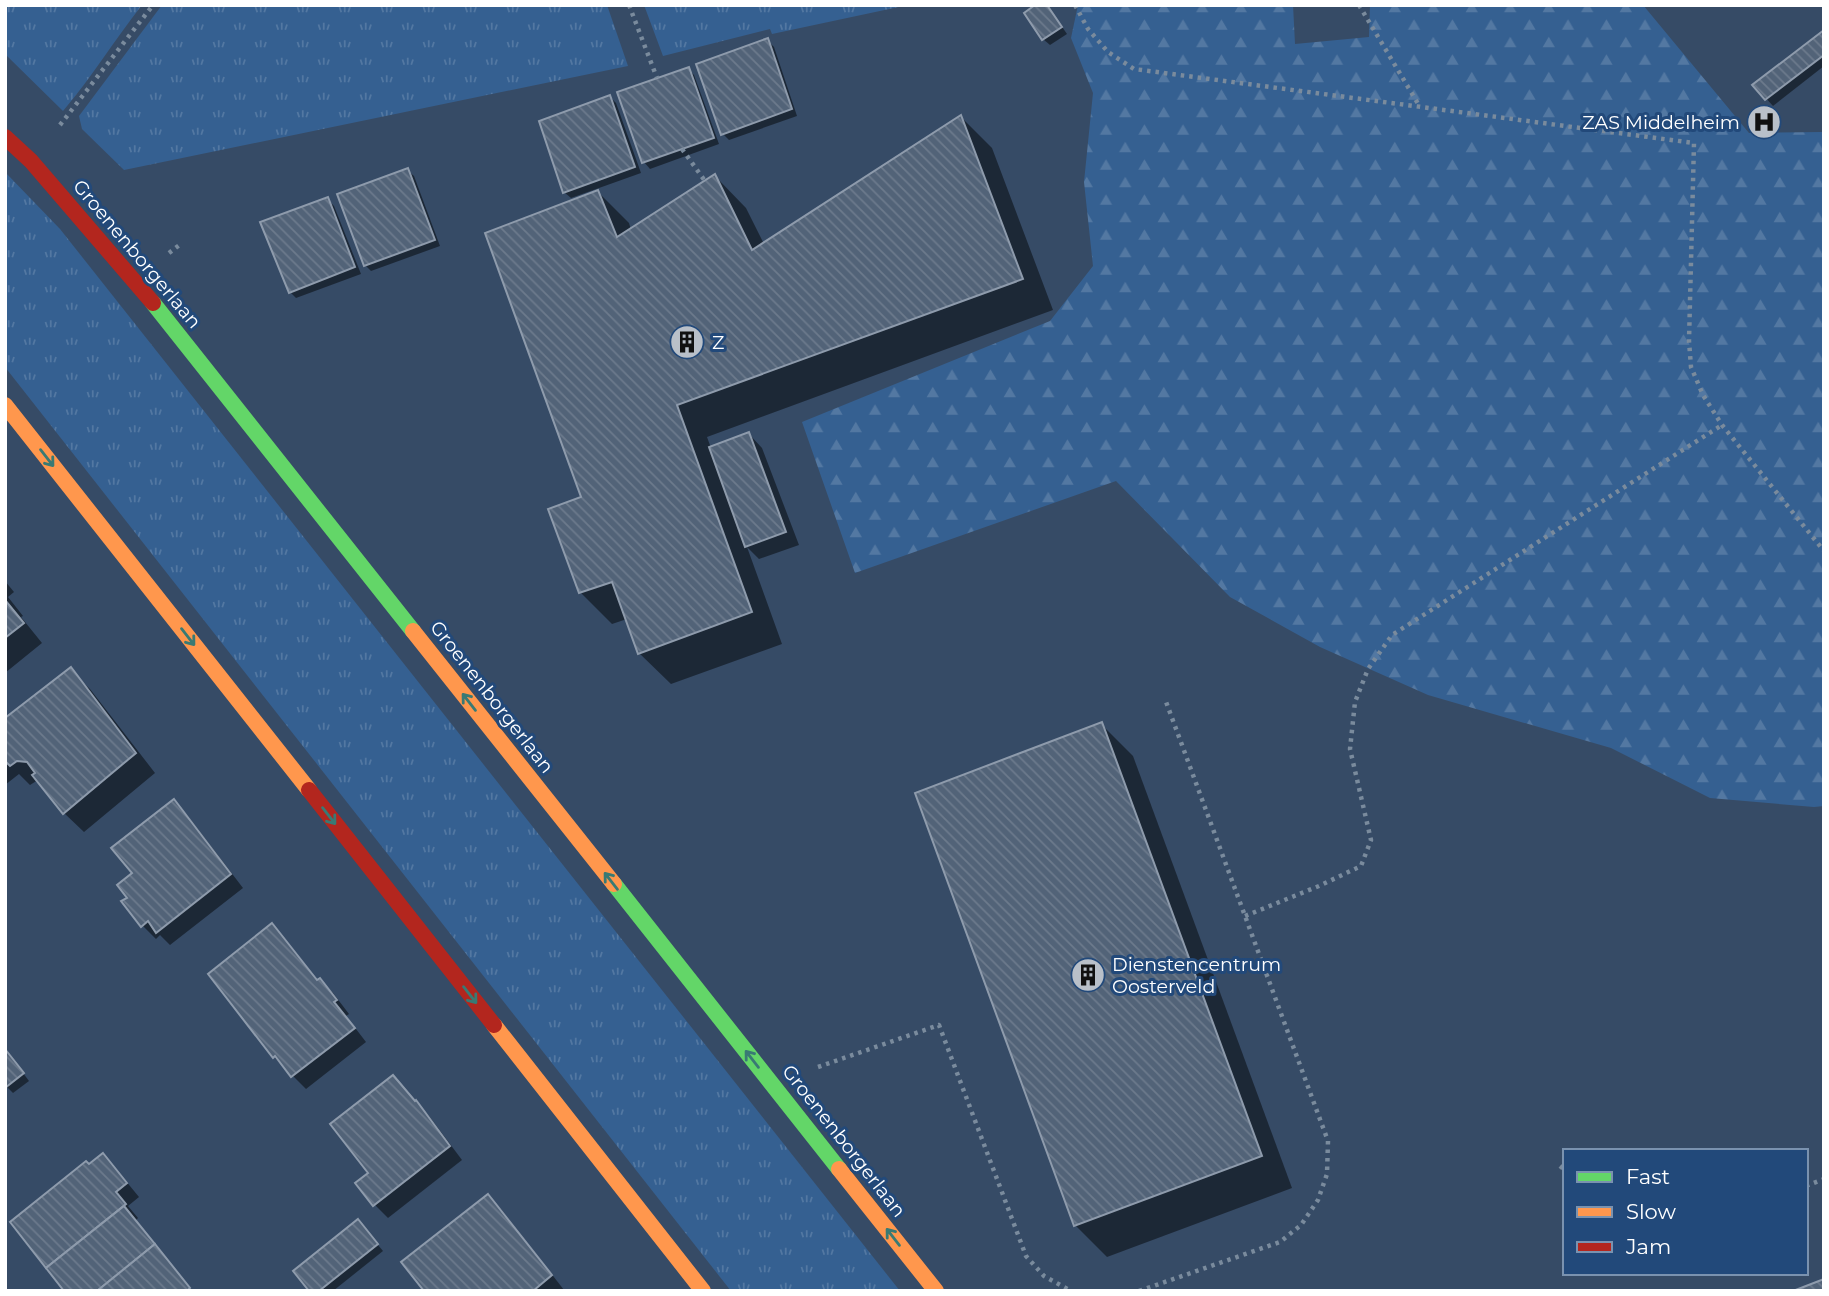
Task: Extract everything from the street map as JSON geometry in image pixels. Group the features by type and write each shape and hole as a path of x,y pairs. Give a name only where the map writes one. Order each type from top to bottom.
{"street":[{"name":"Groenenborgerlaan","path":"5,136 31,161 158,309 936,1291"},
{"path":"5,405 703,1291"}],"path":[{"path":"31,161 153,5"},
{"path":"629,5 657,78"},
{"path":"1075,5 1088,29 1108,52 1134,69 1694,143 1689,341 1691,367 1703,395 1722,425 1824,551"},
{"path":"1359,5 1420,107"},
{"path":"682,149 705,181"},
{"path":"1245,916 1361,866 1371,840 1350,749 1355,702 1368,669 1392,635 1722,425"},
{"path":"1139,1291 1280,1242 1301,1225 1318,1200 1327,1174 1328,1141 1166,699"},
{"path":"813,1069 939,1024 1026,1256 1044,1276 1071,1291"}],"green space":[{"path":"5,5 142,5 63,111 5,54"},
{"path":"162,5 607,5 628,66 124,170 82,129 79,116"},
{"path":"644,5 908,5 772,34 770,29 663,56"},
{"path":"1078,5 1293,5 1295,44 1369,37 1370,5 1643,5 1749,133 1824,132 1824,806 1710,798 1611,748 1428,695 1320,647 1230,597 1116,481 855,573 802,422 1050,321 1093,266 1084,182 1093,93 1071,38"},
{"path":"5,172 60,229 900,1291 731,1291 5,367"}],"building":[{"path":"1035,5 1047,5 1062,27 1042,40 1024,13"},
{"path":"1824,30 1824,55 1765,100 1752,85"},
{"path":"768,38 792,109 721,135 696,64"},
{"path":"689,67 714,138 642,163 617,92"},
{"path":"610,95 635,167 563,193 539,121"},
{"name":"Z","path":"961,115 1023,279 677,405 752,612 638,654 612,582 579,593 548,509 581,497 485,233 598,190 617,237 715,174 752,250"},
{"path":"408,168 435,240 364,266 337,194"},
{"path":"328,197 355,267 289,293 260,222"},
{"path":"749,432 786,532 745,547 709,447"},
{"path":"5,600 24,623 5,638"},
{"path":"71,667 136,753 63,814 32,775 35,773 27,762 17,761 10,766 5,761 5,718"},
{"name":"Dienstencentrum Oosterveld","path":"1102,722 1262,1156 1074,1226 915,793"},
{"path":"174,799 231,874 156,933 148,921 141,927 121,901 127,898 117,885 132,873 111,848"},
{"path":"272,923 317,980 320,978 337,1000 334,1002 355,1028 291,1077 208,974"},
{"path":"5,1049 24,1073 5,1088"},
{"path":"393,1075 416,1100 450,1146 373,1206 355,1183 368,1173 330,1124"},
{"path":"103,1153 127,1183 116,1192 126,1204 46,1268 10,1222 86,1161 89,1164"},
{"path":"488,1194 552,1275 533,1291 424,1291 401,1262"},
{"path":"124,1206 155,1244 97,1291 64,1291 46,1268"},
{"path":"358,1219 378,1244 319,1291 309,1291 293,1271"},
{"path":"155,1244 190,1288 187,1291 97,1291"},
{"path":"1824,1279 1824,1291 1793,1291"}],"traffic: fast":[{"path":"153,303 413,631"},
{"path":"614,884 839,1169"}],"traffic: slow":[{"path":"5,405 309,790"},
{"path":"413,631 614,884"},
{"path":"494,1025 703,1291"},
{"path":"839,1169 936,1291"}],"traffic: jam":[{"path":"5,137 31,161 153,303"},
{"path":"309,790 494,1025"}],"place":[{"name":"ZAS Middelheim","path":"1764,122"},
{"name":"Z","path":"687,342"},
{"name":"Dienstencentrum Oosterveld","path":"1088,975"}]}
